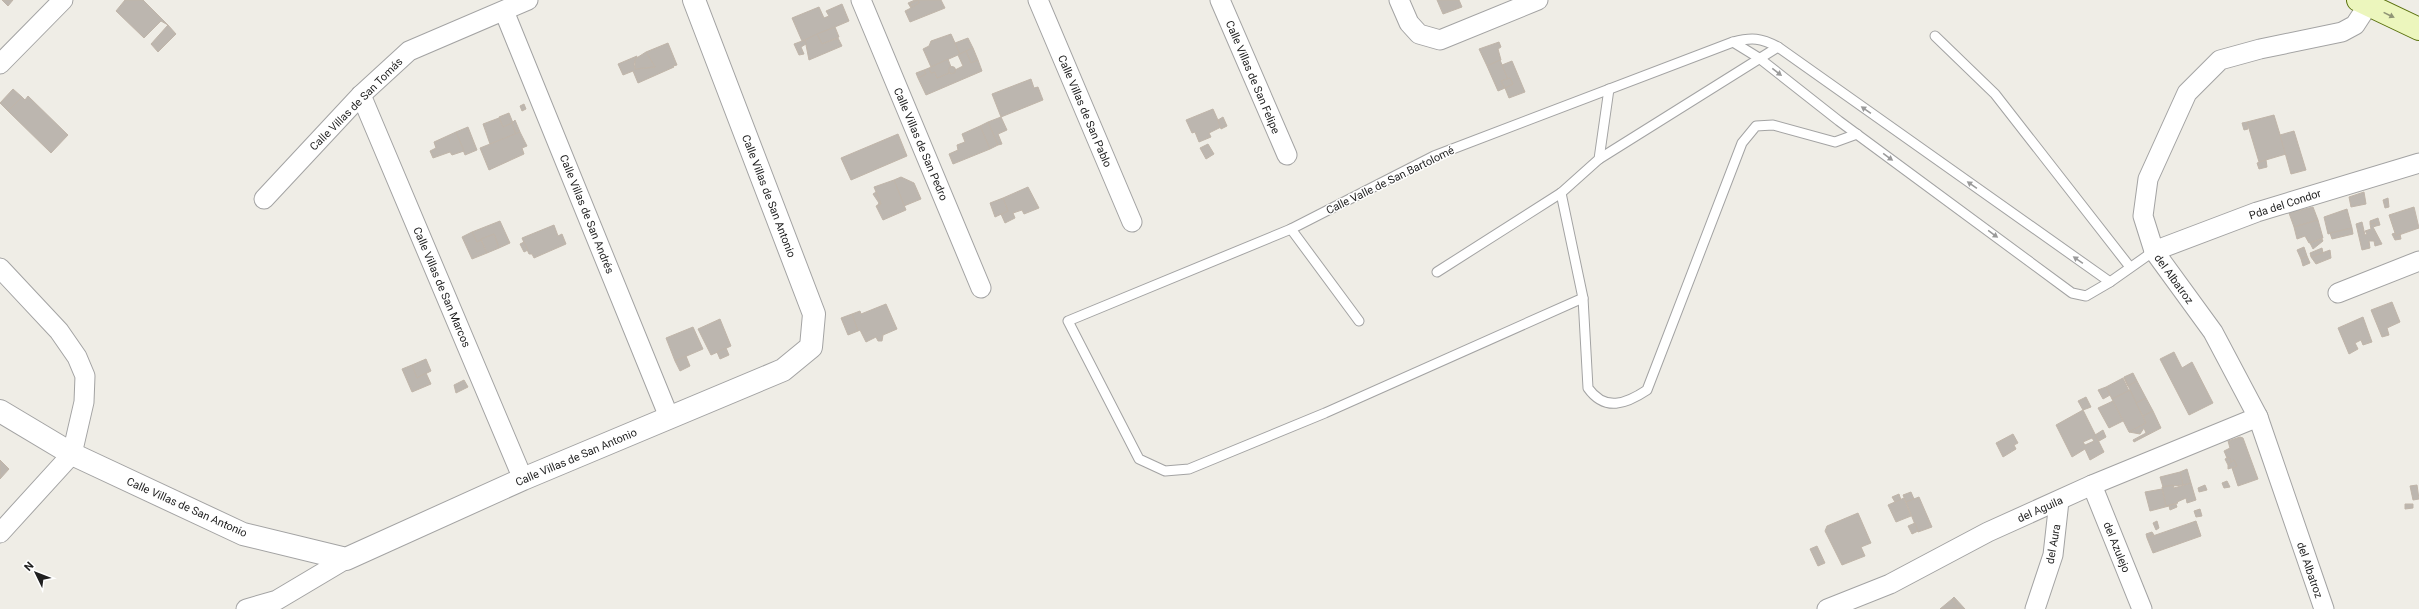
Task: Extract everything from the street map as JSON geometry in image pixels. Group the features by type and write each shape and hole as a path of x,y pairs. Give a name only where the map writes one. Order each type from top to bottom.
{"main road":[{"path":"2363,2 2419,30"}],"street":[{"path":"0,64 63,0"},
{"name":"Calle Villas de San Tomás","path":"264,199 361,95 409,50 528,0"},
{"name":"Calle Villas de San Antonio","path":"0,412 72,454 243,534 346,559 523,479 783,370 811,347 814,314 694,0"},
{"name":"Calle Villas de San Pedro","path":"861,0 981,288"},
{"name":"Calle Villas de San Pablo","path":"1038,0 1132,222"},
{"name":"Calle Villas de San Felipe","path":"1220,0 1287,155"},
{"path":"1399,0 1409,23 1419,34 1440,40 1538,0"},
{"name":"del Albatroz","path":"2324,609 2258,417 2213,332 2154,251 2143,216 2148,179 2187,93 2220,60 2260,49 2342,32 2355,25 2363,2"},
{"name":"Calle Villas de San Andrés","path":"504,11 669,418"},
{"name":"Calle Villas de San Marcos","path":"361,95 523,479"},
{"name":"Pda del Condor","path":"2154,251 2257,212 2419,162"},
{"path":"2338,293 2419,261"},
{"path":"0,268 59,331 77,357 85,376 84,402 72,454 0,533"},
{"name":"del Aguila","path":"1827,609 1890,584 1988,532 2092,485 2258,417"},
{"name":"del Azulejo","path":"2092,485 2142,609"},
{"name":"del Aura","path":"2036,609 2053,554 2059,501"},
{"path":"246,609 277,600 346,559"}],"lane":[{"path":"1935,36 1995,94 2130,267"},
{"name":"Calle Valle de San Bartolomé","path":"1583,298 1325,413 1189,469 1165,471 1139,459 1068,321 1291,229 1434,156 1734,42 1751,37 1763,39 1778,47"},
{"path":"1734,42 1760,58 1857,134 2072,293 2086,296 2110,282 2154,251"},
{"path":"1437,272 1561,192 1599,159 1778,47 2110,282"},
{"path":"1599,159 1609,89"},
{"path":"1561,192 1583,298 1588,388 1595,398 1606,403 1630,401 1647,390 1742,143 1756,126 1773,125 1835,142 1857,134"},
{"path":"1291,229 1359,321"}],"building":[{"path":"2,0 13,0 8,6"},
{"path":"125,0 143,0 168,25 161,21 144,38 116,11"},
{"path":"915,0 918,0 941,0 945,8 910,22 905,11 911,8 908,3","holes":["918,0 919,3 912,7 910,4"]},
{"path":"918,0 919,3 912,7 910,4"},
{"path":"1437,0 1459,0 1462,7 1443,14"},
{"path":"842,4 849,21 802,41 792,18 819,7 824,18 829,16 826,11"},
{"path":"168,25 176,34 158,52 151,44"},
{"path":"835,27 839,37 822,44 817,34"},
{"path":"817,34 822,44 838,38 842,46 809,60 805,40"},
{"path":"951,34 960,54 931,67 923,49 929,46 931,41"},
{"path":"968,38 973,48 960,54 955,43"},
{"path":"805,40 806,44 801,47 804,54 799,55 794,44"},
{"path":"1499,42 1501,47 1498,49 1501,60 1487,66 1479,49"},
{"path":"668,43 677,65 638,83 633,71 623,75 618,64 637,56 634,64 635,69 655,67 646,52"},
{"path":"973,48 978,60 971,63 966,51"},
{"path":"966,51 971,63 978,60 982,71 926,95 918,78 926,74 924,70 929,68 931,73 935,72 937,78 949,73 952,74 955,70 963,66 958,55"},
{"path":"646,52 655,67 635,69 635,59"},
{"path":"948,59 951,67 949,73 937,78 935,72 931,73 929,68"},
{"path":"1500,60 1508,79 1501,81 1505,88 1498,91 1487,66"},
{"path":"1512,61 1525,92 1509,98 1505,88 1513,84 1510,78 1508,79 1502,65"},
{"path":"952,66 955,67 955,73 952,74 949,73 948,70 949,67"},
{"path":"924,70 926,74 918,78 916,73"},
{"path":"1510,78 1513,84 1505,88 1501,81"},
{"path":"1031,79 1034,88 1038,87 1043,100 1001,117 992,94"},
{"path":"13,89 22,97 8,111 0,103"},
{"path":"28,96 68,135 51,153 8,111 22,97 25,100"},
{"path":"524,104 526,109 522,111 520,106"},
{"path":"1213,109 1221,127 1209,133 1211,137 1199,142 1195,132 1192,133 1186,120"},
{"path":"509,113 513,123 503,127 499,117"},
{"path":"2274,115 2286,154 2259,162 2247,122"},
{"path":"1001,117 1007,130 998,134 1002,144 998,145 988,122"},
{"path":"1223,117 1227,126 1221,129 1218,120"},
{"path":"499,118 503,127 512,123 516,134 490,144 483,124"},
{"path":"515,120 520,132 516,134 512,123"},
{"path":"988,122 998,145 990,149 980,126"},
{"path":"2247,122 2248,129 2244,130 2242,123"},
{"path":"980,126 990,149 953,164 949,154 958,150 957,145 965,142 962,134"},
{"path":"468,127 477,150 465,155 456,132"},
{"path":"2294,131 2306,170 2291,174 2280,135"},
{"path":"456,132 464,151 452,155 450,152 433,158 430,151 436,148 434,142"},
{"path":"520,132 527,146 522,148 524,154 489,170 480,148"},
{"path":"898,134 907,156 851,180 841,158"},
{"path":"1208,144 1214,154 1206,159 1200,148"},
{"path":"2266,160 2267,167 2259,169 2257,163"},
{"path":"901,177 914,183 921,199 904,206 894,180"},
{"path":"894,180 906,210 883,220 876,206 881,204 874,187"},
{"path":"1028,187 1039,208 1024,214 1022,210 1013,213 1015,218 1005,223 1001,214 1008,211 1003,198"},
{"path":"876,192 881,204 877,206 879,203 873,194"},
{"path":"2364,192 2366,204 2351,207 2349,197"},
{"path":"1003,198 1008,211 995,217 990,203"},
{"path":"2388,198 2389,207 2385,208 2383,200"},
{"path":"2313,207 2318,220 2294,227 2289,213"},
{"path":"2414,207 2419,228 2396,236 2389,215"},
{"path":"2347,209 2352,228 2328,234 2324,217"},
{"path":"2378,218 2380,225 2376,226 2375,223 2370,224 2370,221"},
{"path":"2318,220 2323,238 2309,243 2305,236 2297,239 2294,227"},
{"path":"500,221 510,243 499,248 494,234 477,242 472,232"},
{"path":"2362,222 2365,235 2367,234 2365,231 2371,229 2370,224 2375,223 2376,226 2373,227 2382,244 2375,246 2374,241 2369,241 2370,248 2362,250 2356,224"},
{"path":"554,225 558,236 562,234 566,244 534,258 532,254 529,254 522,238"},
{"path":"2352,228 2353,234 2332,239 2330,233"},
{"path":"472,232 477,242 481,240 487,253 472,259 462,237"},
{"path":"2395,233 2396,236 2400,234 2401,239 2395,240 2392,234"},
{"path":"494,234 499,248 487,253 481,239"},
{"path":"2322,239 2323,241 2313,249 2310,243"},
{"path":"524,242 528,250 524,252 520,244"},
{"path":"2304,247 2307,256 2301,259 2297,250"},
{"path":"2322,248 2323,253 2311,257 2310,253"},
{"path":"2330,250 2331,258 2316,264 2311,257"},
{"path":"2307,256 2310,263 2303,266 2301,259"},
{"path":"2392,302 2400,322 2387,328 2389,335 2382,337 2371,310"},
{"path":"886,304 897,329 883,335 882,341 878,341 876,337 866,342 860,330 858,331 852,314 860,311 861,314"},
{"path":"852,314 858,331 848,335 841,318"},
{"path":"2363,317 2372,342 2363,345 2361,340 2355,343 2358,349 2349,354 2338,328"},
{"path":"720,319 731,346 711,355 698,329"},
{"path":"693,327 703,349 675,361 666,338"},
{"path":"726,348 729,355 720,359 717,352"},
{"path":"2174,352 2182,368 2192,362 2213,403 2189,415 2160,359"},
{"path":"686,356 690,366 680,371 675,361"},
{"path":"426,359 431,371 417,378 412,365"},
{"path":"412,365 417,378 426,373 431,384 412,392 402,369"},
{"path":"2133,373 2137,381 2128,386 2124,377"},
{"path":"2123,378 2129,391 2112,399 2106,387"},
{"path":"464,380 468,387 456,393 454,385"},
{"path":"2137,381 2146,398 2136,403 2128,386"},
{"path":"2106,387 2110,395 2103,399 2098,390"},
{"path":"2130,390 2146,423 2129,432 2112,399"},
{"path":"2086,397 2091,407 2083,410 2078,401"},
{"path":"2146,398 2153,411 2143,416 2136,403"},
{"path":"2113,401 2123,421 2109,428 2098,408"},
{"path":"2083,410 2104,452 2090,460 2085,449 2072,457 2056,425","holes":["2092,438 2094,441 2085,445 2083,442"]},
{"path":"2153,411 2161,428 2134,442 2133,440 2146,433 2144,428 2140,434 2129,432 2146,423 2143,416"},
{"path":"2103,430 2106,437 2099,441 2095,435"},
{"path":"2013,434 2018,443 2014,445 2016,449 2003,457 1996,443"},
{"path":"2240,437 2243,438 2258,479 2238,486 2232,468 2237,466 2234,460 2231,462 2229,457 2227,458 2224,451 2230,448 2228,441"},
{"path":"2229,457 2232,464 2228,465 2225,459"},
{"path":"0,460 9,469 0,479"},
{"path":"2234,460 2237,466 2228,469 2228,465"},
{"path":"2187,469 2191,483 2183,485 2180,472"},
{"path":"2180,472 2183,485 2163,487 2160,477"},
{"path":"2227,481 2230,487 2224,488 2222,483"},
{"path":"2191,483 2196,500 2187,503 2186,498 2177,502 2178,503 2166,506 2162,487 2173,485 2174,488"},
{"path":"2205,485 2207,490 2199,492 2198,488"},
{"path":"2417,485 2419,499 2413,500 2410,486"},
{"path":"2162,489 2166,506 2176,504 2177,507 2170,510 2169,506 2150,511 2145,492"},
{"path":"1911,492 1914,499 1906,502 1903,495"},
{"path":"1899,494 1901,500 1895,502 1892,497"},
{"path":"1919,497 1932,527 1918,532 1906,502"},
{"path":"1904,498 1911,516 1896,522 1888,505"},
{"path":"2405,504 2413,504 2413,508 2405,509"},
{"path":"2200,509 2202,516 2196,517 2194,511"},
{"path":"1858,513 1871,543 1861,547 1865,556 1842,565 1825,531 1827,526"},
{"path":"2157,521 2159,528 2156,530 2153,523"},
{"path":"2196,521 2201,536 2153,553 2147,538"},
{"path":"1915,523 1918,531 1912,534 1908,526"},
{"path":"2152,532 2154,535 2147,538 2146,534"},
{"path":"1817,546 1825,563 1818,566 1810,549"},
{"path":"1954,597 1965,609 1960,609 1952,599"},
{"path":"1952,599 1960,609 1940,609"}]}
